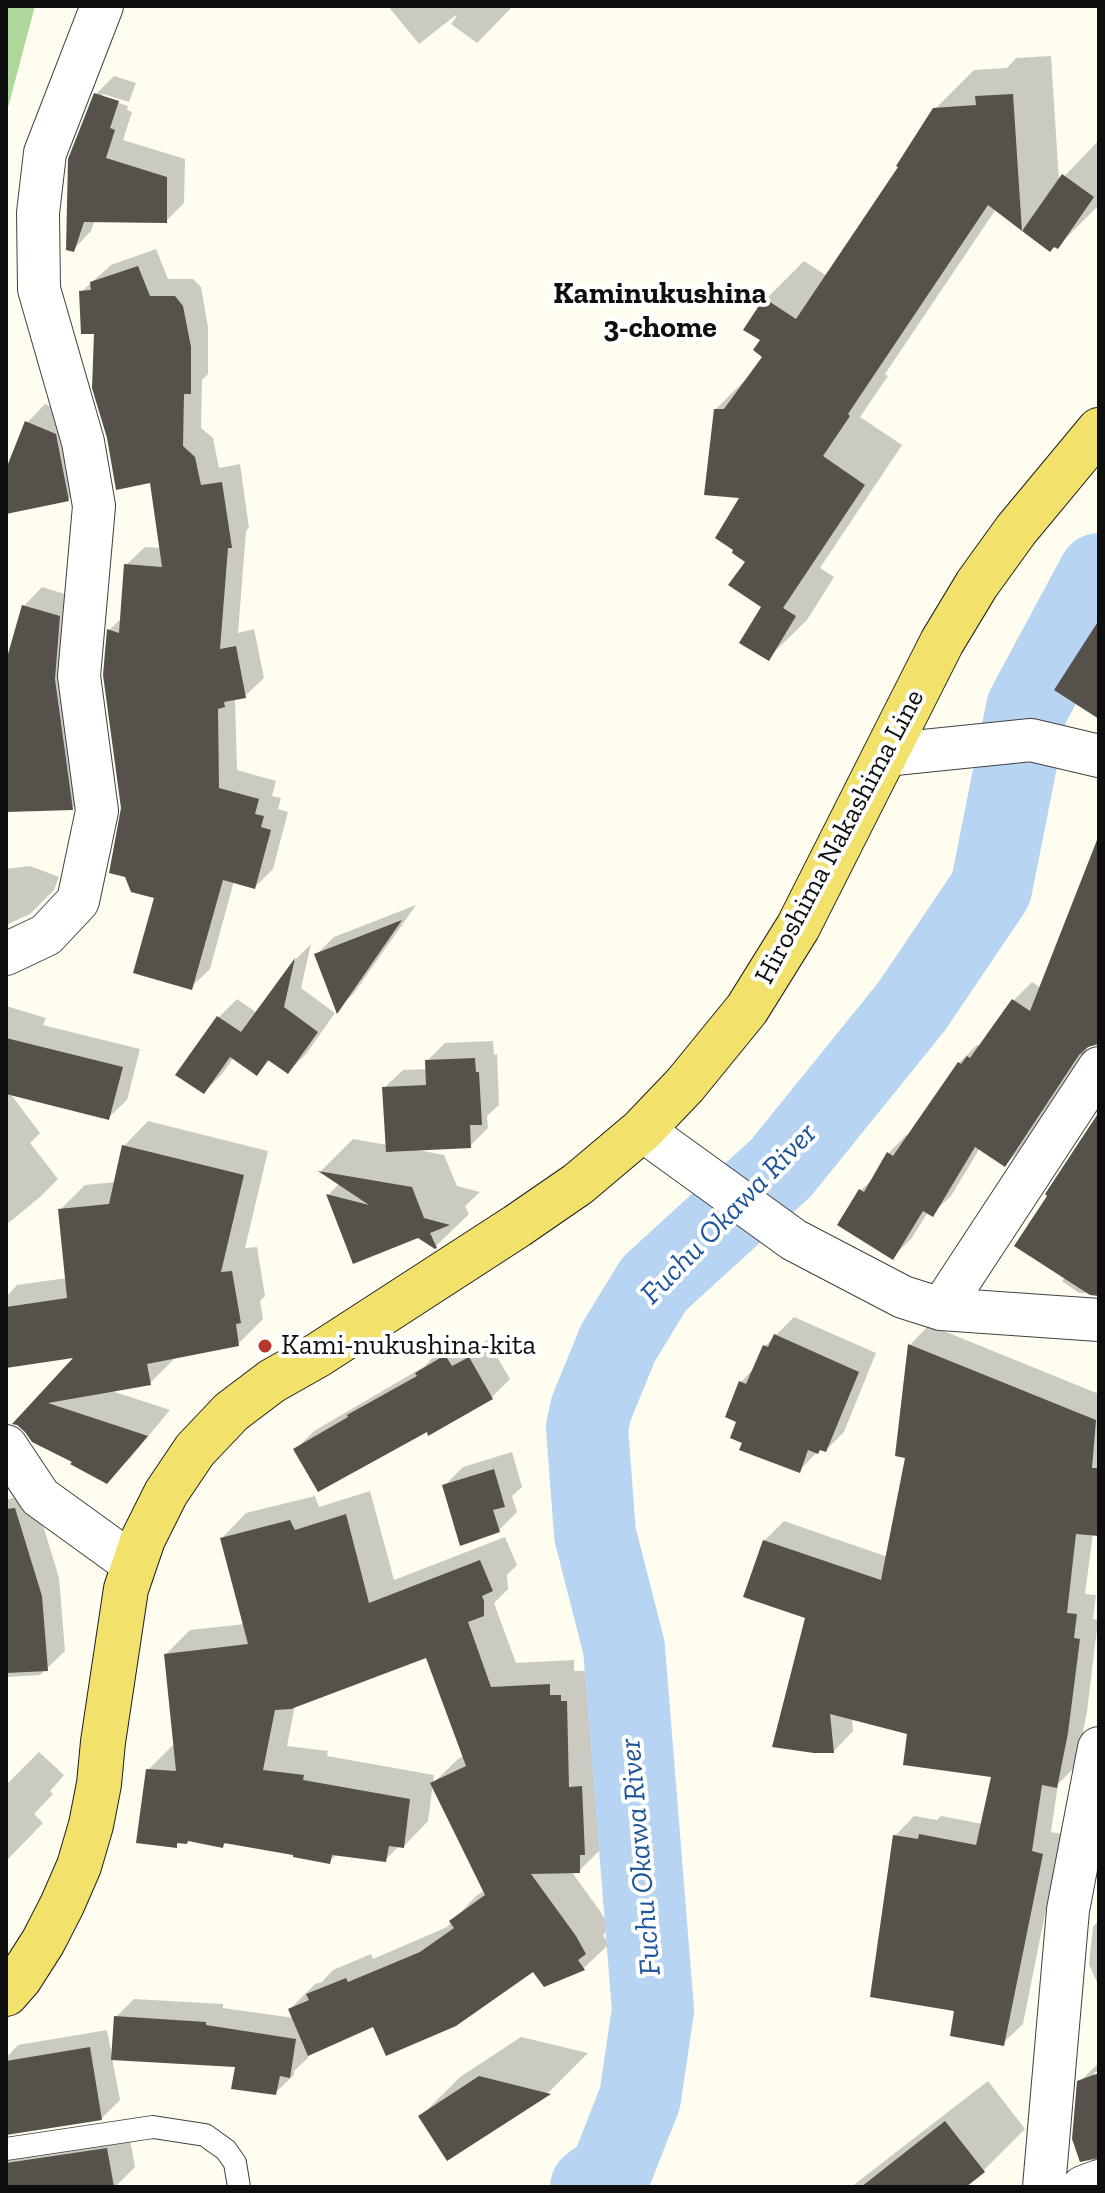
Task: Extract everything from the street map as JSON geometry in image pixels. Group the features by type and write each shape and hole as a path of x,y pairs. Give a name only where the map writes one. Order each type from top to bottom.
{"main road":[{"name":"Hiroshima Nakashima Line","path":"6,1994 43,1942 79,1866 99,1784 126,1589 143,1539 166,1493 195,1450 231,1412 272,1381 318,1355 578,1184 642,1130 717,1048 774,969 798,927 942,642 977,584 1016,530 1099,430"}],"street":[{"path":"6,954 46,935 78,901 97,811 79,676 94,506 83,442 39,289 38,213 45,153 102,6"},
{"path":"885,755 1031,740 1099,756"},
{"path":"941,1309 1099,1068"},
{"path":"642,1130 794,1240 903,1297 941,1309 1099,1320"},
{"path":"6,1446 40,1497 134,1565"},
{"path":"1044,2187 1084,1904 1099,1748"},
{"path":"1083,2187 1099,2181"}],"lane":[{"path":"6,2149 153,2127 205,2135 226,2150 235,2163 239,2187"}],"green space":[{"path":"6,6 35,6 6,115"}],"building":[{"path":"94,93 119,101 110,128 115,130 106,158 167,177 167,223 84,222 74,252 66,250 68,159"},
{"path":"1013,94 1022,231 988,205 823,456 865,485 783,608 796,616 769,661 739,643 761,607 728,585 745,562 715,538 739,498 704,495 714,409 724,409 762,357 753,350 760,340 743,330 764,298 796,319 898,167 933,108 976,105 975,96"},
{"path":"1062,174 1094,197 1058,249 1054,247 1050,252 1022,231"},
{"path":"138,266 150,296 175,296 183,306 191,347 191,394 184,394 183,446 195,457 201,485 222,482 232,548 228,548 220,649 236,646 246,698 224,702 225,707 218,709 219,788 259,799 255,814 264,816 261,827 271,830 255,889 223,880 192,990 133,973 154,898 131,892 125,877 109,873 121,808 103,675 107,629 119,633 124,564 162,567 150,483 116,490 107,438 92,388 94,334 81,334 79,291 91,290 90,282"},
{"path":"25,421 56,434 69,501 6,514 6,469"},
{"path":"22,605 60,616 55,679 73,810 6,812 6,661"},
{"path":"1099,620 1099,719 1054,690"},
{"path":"1097,840 1099,1044 1088,1047 1079,1055 1005,1167 975,1147 933,1217 923,1211 893,1260 837,1225 859,1189 864,1192 887,1152 893,1156 958,1062 961,1064 967,1056 970,1058 1012,999 1030,1011"},
{"path":"402,920 337,1014 314,954"},
{"path":"295,958 284,1007 318,1032 288,1074 268,1060 257,1076 230,1057 204,1094 175,1075 217,1016 241,1032"},
{"path":"6,1038 123,1067 109,1120 6,1094"},
{"path":"475,1058 476,1072 479,1072 482,1125 470,1125 471,1148 386,1152 382,1087 426,1085 425,1060"},
{"path":"1099,1112 1099,1296 1090,1295 1014,1246"},
{"path":"122,1145 244,1175 221,1272 232,1271 241,1323 236,1324 239,1346 147,1364 151,1385 48,1403 148,1436 107,1484 32,1442 25,1432 12,1424 73,1358 6,1368 6,1307 67,1298 58,1209 109,1204"},
{"path":"318,1171 412,1187 424,1218 450,1225 430,1233 435,1249 418,1238 353,1264 326,1194 369,1205"},
{"path":"774,1334 859,1372 826,1452 820,1450 818,1454 808,1450 800,1473 739,1450 742,1443 730,1438 736,1422 725,1417 739,1381 746,1384 763,1345 768,1347"},
{"path":"908,1344 1096,1420 1092,1468 1099,1468 1099,1536 1076,1534 1067,1613 1077,1614 1074,1638 1080,1639 1068,1733 1057,1788 1042,1785 1032,1851 1043,1854 1004,2046 950,2036 954,2011 870,1997 893,1835 918,1839 919,1834 976,1845 991,1777 903,1765 907,1734 830,1714 834,1753 772,1747 805,1618 743,1597 763,1540 881,1580 905,1458 895,1456"},
{"path":"445,1355 452,1366 469,1357 493,1399 318,1492 293,1449 417,1376 415,1373"},
{"path":"494,1469 505,1507 493,1510 500,1532 460,1546 442,1485"},
{"path":"15,1508 42,1596 48,1671 6,1673 6,1509"},
{"path":"346,1514 369,1603 480,1560 493,1591 482,1596 484,1616 468,1622 491,1687 550,1684 550,1695 561,1695 561,1701 567,1701 569,1787 582,1786 585,1855 580,1855 580,1873 531,1874 576,1936 586,1954 578,1960 585,1970 544,1987 533,1972 456,2026 386,2056 373,2027 308,2056 288,2009 309,2000 306,1994 346,1978 348,1982 420,1952 454,1928 449,1921 485,1895 430,1783 466,1766 426,1658 291,1709 275,1710 263,1770 304,1775 303,1780 410,1799 404,1848 389,1846 386,1862 332,1855 330,1864 224,1843 223,1848 188,1841 187,1844 177,1843 177,1848 136,1843 146,1769 176,1771 164,1654 248,1644 220,1538 290,1520 295,1530"},
{"path":"114,2016 206,2022 206,2025 296,2039 290,2078 280,2076 276,2095 231,2089 235,2067 111,2060"},
{"path":"90,2047 102,2120 6,2135 6,2061"},
{"path":"1099,2073 1099,2158 1080,2162 1072,2139 1077,2081"},
{"path":"479,2076 551,2094 447,2161 418,2116"},
{"path":"945,2121 985,2172 966,2187 861,2187"},
{"path":"107,2148 114,2187 6,2187 6,2163"}],"waterway":[{"name":"Fuchu Okawa River","path":"591,2187 611,2172 640,2098 653,2010 624,1648 595,1534 587,1428 591,1409 618,1343 654,1284 781,1168 912,1006 991,889 1027,708 1099,574"}],"place":[{"name":"Kami-nukushina-kita","path":"265,1346"}],"district":[{"name":"Kaminukushina 3-chome","path":"660,311"}]}
